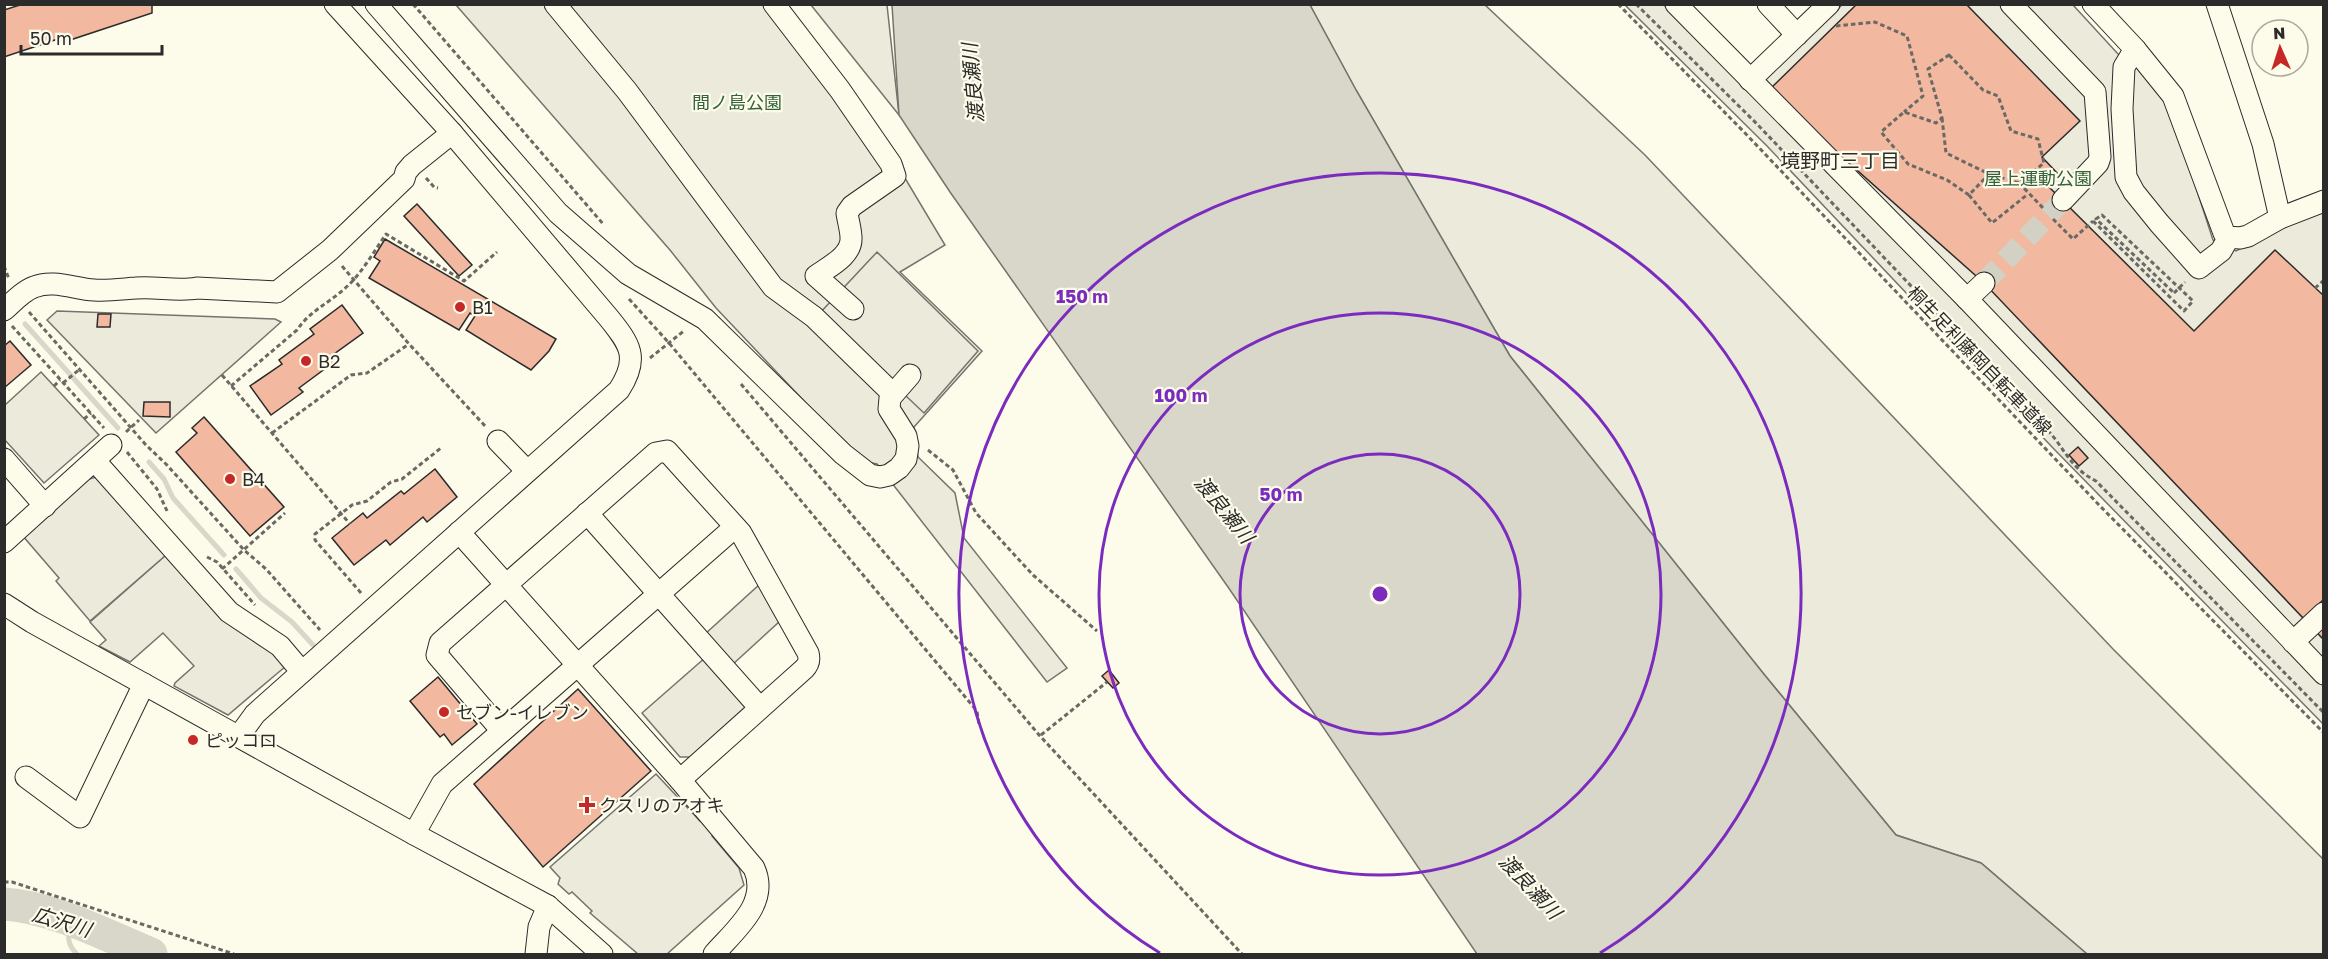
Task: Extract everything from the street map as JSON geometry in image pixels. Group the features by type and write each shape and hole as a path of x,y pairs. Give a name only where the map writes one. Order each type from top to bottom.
{"street":[{"path":"240,736 255,714 619,390 627,378 631,350 608,317 452,133 335,4"},
{"path":"376,4 558,213 628,274 705,319 859,468 870,475 880,477 894,471 906,459 908,446 906,436 889,410 890,398 910,375"},
{"path":"555,4 627,91 772,287 814,317 893,394"},
{"path":"774,4 840,90 891,164 895,176 852,206 847,213 852,236 851,245 845,255 786,295"},
{"path":"1676,4 1967,299 2324,674"},
{"path":"1768,4 1797,35"},
{"path":"1750,80 1829,4"},
{"path":"2011,4 2095,92 2100,157 2098,163 2063,200"},
{"path":"2093,4 2135,49 2173,96 2224,233 2229,237 2248,236 2280,218 2324,201"},
{"path":"2217,4 2263,144 2280,218"},
{"path":"2135,49 2124,67 2122,108 2126,177 2134,192 2153,216 2199,268 2221,251 2229,237"},
{"path":"8,317 30,288 43,284 92,290 204,288 262,293 277,292 330,250 404,179 412,165 452,133"},
{"path":"816,276 853,309"},
{"path":"1967,299 1984,283"},
{"path":"498,441 528,471"},
{"path":"4,542 115,443"},
{"path":"502,731 437,655 440,643 656,453 667,451 745,539 808,653 809,659 804,669 680,780"},
{"path":"4,459 45,506"},
{"path":"94,461 229,612 280,646 303,672"},
{"path":"588,513 760,708"},
{"path":"414,834 442,784 735,527"},
{"path":"459,532 680,780 747,859 758,877 758,899 750,913 714,954"},
{"path":"4,604 32,622 548,906 602,954"},
{"path":"2293,642 2324,613"},
{"path":"26,777 80,816 144,684"},
{"path":"536,954 539,927 548,906"}],"path":[{"path":"412,4 608,230"},
{"name":"桐生足利藤岡自転車道線","path":"1618,4 1745,133 2065,470 2324,733"},
{"path":"1636,4 1757,124 2030,411 2073,464 2084,475 2096,481 2324,713"},
{"path":"1835,26 1875,22 1907,36 1923,96 1881,132 1908,164 1947,180 1970,195 1992,223 2029,193"},
{"path":"1949,54 1983,90 1998,96 2011,131 2038,140 2044,163 2019,183 1989,174 1946,153 1942,118 1928,69 1949,54"},
{"path":"1904,112 1936,123 1942,118"},
{"path":"1970,195 1989,174"},
{"path":"555,180 561,176"},
{"path":"426,178 438,188"},
{"path":"2093,222 2184,311 2193,302 2102,215 2096,219 2174,293"},
{"path":"231,386 297,330 305,318 354,280 386,234 464,281 497,252"},
{"path":"337,260 409,344 498,441"},
{"path":"4,266 10,282"},
{"path":"2315,288 2324,279"},
{"path":"624,294 669,343 977,711 979,725"},
{"path":"27,309 244,550 266,569 325,636"},
{"path":"8,317 157,489 170,520"},
{"path":"651,358 684,331"},
{"path":"272,433 351,375 367,373 409,344"},
{"path":"54,386 67,380 80,369"},
{"path":"222,375 350,524"},
{"path":"739,382 1040,736 1242,954"},
{"path":"84,420 91,413"},
{"path":"906,436 953,470 976,513 1034,575 1097,631"},
{"path":"366,599 315,540 315,534 352,505 367,501 390,482 402,479 441,448"},
{"path":"2065,470 2073,464"},
{"path":"219,572 285,513"},
{"path":"315,524 320,530"},
{"path":"200,554 217,562 261,610"},
{"path":"1040,736 1107,681"},
{"path":"4,882 45,892 234,954"}],"green space":[{"name":"間ノ島公園","path":"456,5 786,5 884,143 945,245 900,272 982,351 914,427 918,457 955,493 964,538 1067,668 1047,682 877,464 861,461 716,308 670,250"},
{"path":"811,5 887,5 899,115"},
{"path":"1310,5 1485,5 1645,155 2113,649 2323,859 2323,954 2087,954 1981,863 1896,835 1763,673 1510,356 1356,90"},
{"name":"屋上運動公園","path":"1625,5 1664,5 1749,90 1842,5 2073,5 2118,54 2138,68 2170,108 2213,240 2236,251 2290,223 2323,210 2323,724 2053,448 1767,146"},
{"path":"57,311 275,319 281,322 156,433 47,320"},
{"path":"166,555 267,645 286,666 228,715 174,686 194,666 163,633 130,662 99,646 106,640 90,622"},
{"path":"760,584 780,621 732,665 704,635"},
{"path":"706,657 746,700 747,710 691,757 680,757 642,713"}],"shaded area":[{"path":"877,252 978,351 924,413 819,314"},
{"path":"41,372 99,435 44,483 4,439 5,405"},
{"path":"96,477 166,555 90,621 56,581 59,578 22,535 86,480"},
{"path":"656,774 714,833 712,836 739,868 744,885 667,954 638,954 590,913 592,911 572,892 569,894 558,884 560,878 550,867"}],"water":[{"name":"渡良瀬川","path":"892,5 1310,5 1356,90 1510,356 1763,673 1896,835 1981,863 2087,954 1477,954 1228,587 950,192 899,115"}],"building":[{"path":"23,4 152,4 152,13 61,43 58,39 4,57 4,10"},
{"name":"屋上運動公園","path":"1857,4 1966,4 2080,121 2042,157 2058,174 2047,185 2194,331 2275,250 2324,296 2324,599 2308,615 2324,630 2324,640 1984,283 1768,91"},
{"path":"417,204 472,265 459,276 404,216"},
{"name":"B1","path":"385,239 556,339 549,351 531,370 466,330 475,316 470,313 459,330 369,278 380,261 374,257"},
{"name":"B2","path":"342,305 363,333 330,357 334,362 299,388 303,392 271,415 250,386 282,364 279,360 314,334 310,329"},
{"path":"98,314 111,314 110,327 97,327"},
{"path":"10,341 31,365 4,388 4,346"},
{"path":"144,402 170,402 170,417 143,416"},
{"name":"B4","path":"204,417 284,507 250,536 176,452 197,433 192,428"},
{"path":"2078,447 2088,458 2079,466 2069,455"},
{"path":"435,469 457,497 427,522 423,517 390,545 386,540 354,565 332,538 363,513 367,518 401,491 404,494"},
{"path":"1109,670 1119,683 1113,688 1102,676"},
{"path":"438,677 477,724 452,745 444,734 440,737 410,701"},
{"path":"578,689 651,771 543,867 474,784"}],"waterway":[{"path":"25,324 118,428"},
{"path":"149,462 164,479 173,498 224,555"},
{"path":"236,569 261,598 292,622 313,645"},
{"name":"広沢川","path":"4,904 23,906 60,916 151,954"},
{"path":"71,921 69,939 71,947 77,954"}],"tunnel":[{"path":"1984,283 2063,200"}],"place":[{"name":"B1","path":"460,307"},
{"name":"B2","path":"306,361"},
{"name":"B4","path":"230,479"},
{"name":"セブン-イレブン","path":"444,712"},
{"name":"ピッコロ","path":"193,740"},
{"name":"クスリのアオキ","path":"587,805"}],"district":[{"name":"境野町三丁目","path":"1840,160"}]}
